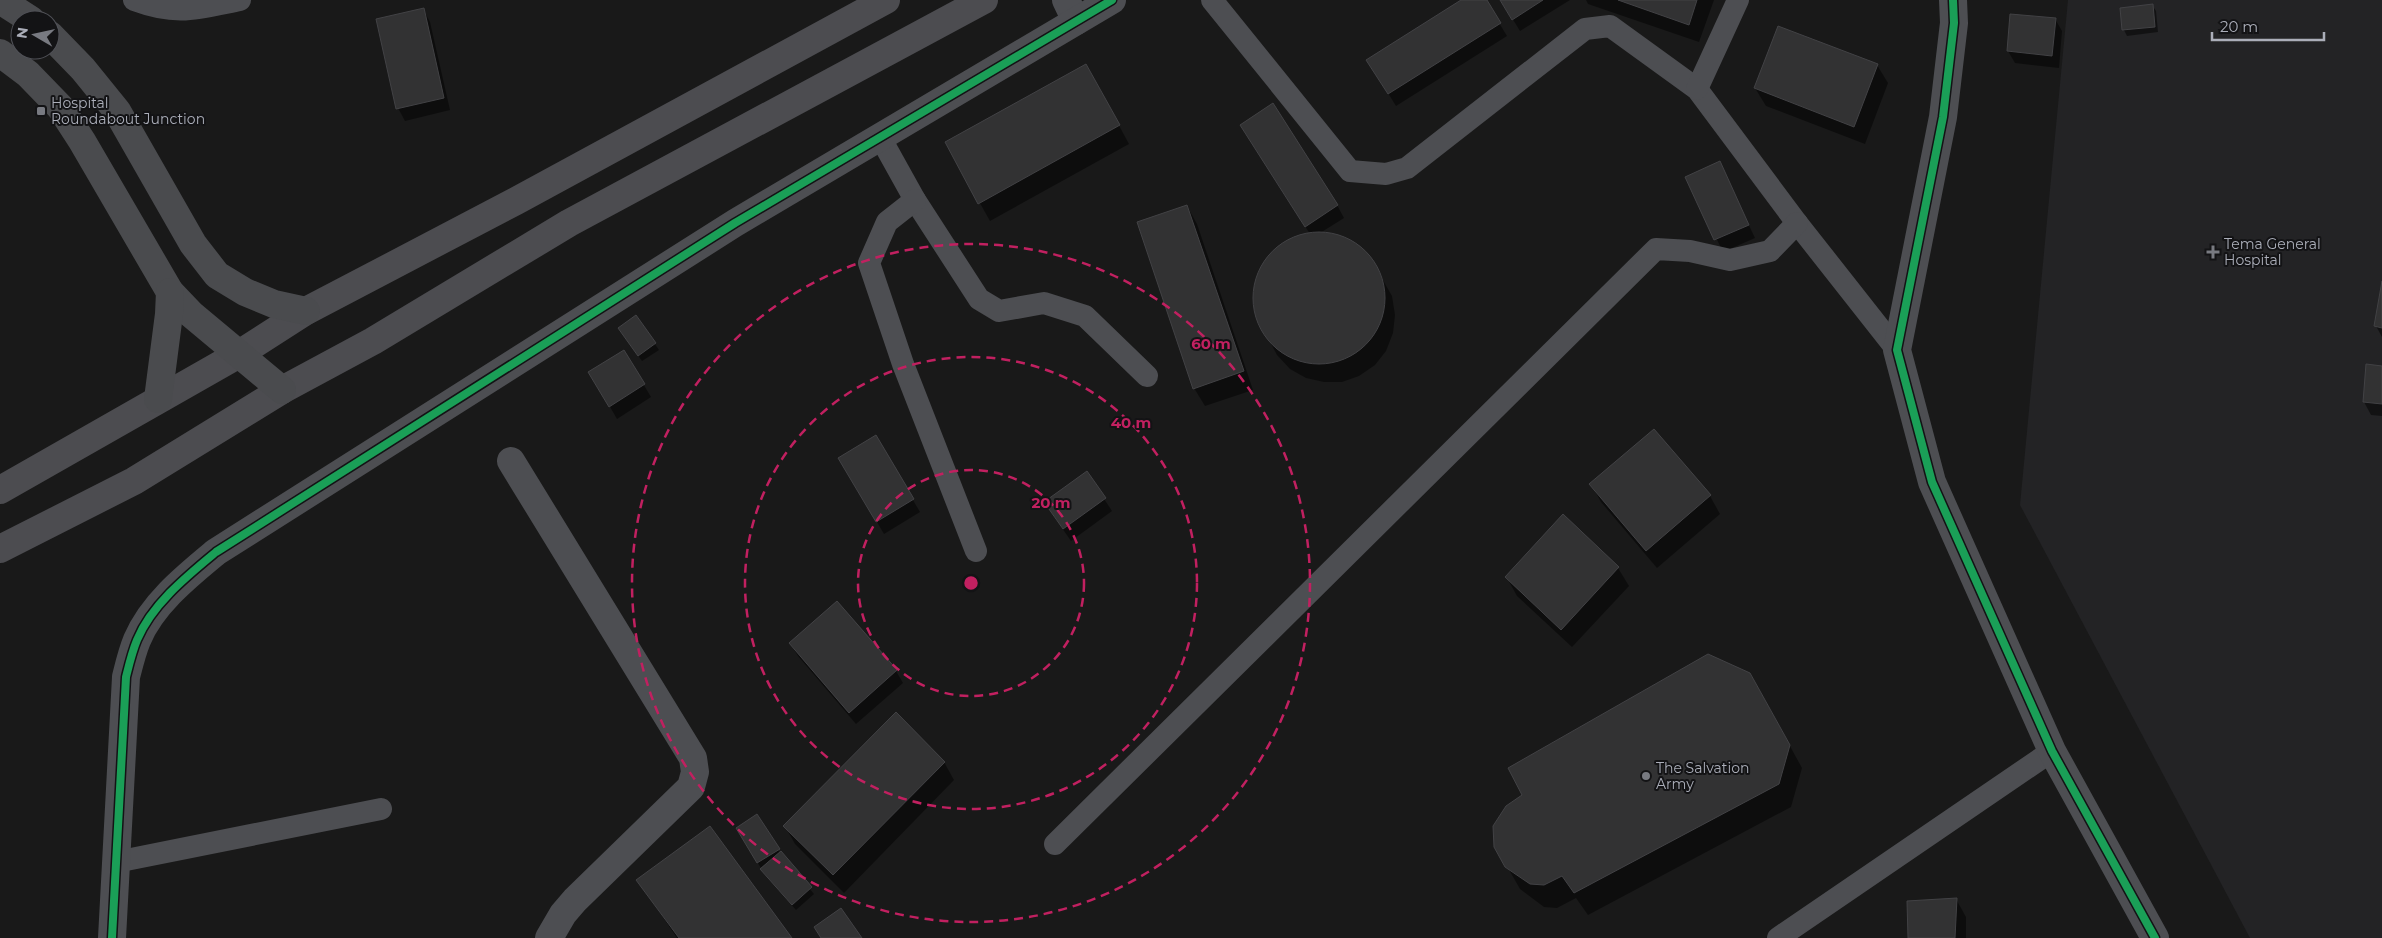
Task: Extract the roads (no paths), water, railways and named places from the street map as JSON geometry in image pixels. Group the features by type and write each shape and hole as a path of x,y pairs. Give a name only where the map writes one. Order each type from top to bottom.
{"highway":[{"path":"0,0 16,10"},
{"path":"60,45 83,69 117,111 193,244 217,275 245,292 274,304 306,311"},
{"path":"0,53 28,74 60,107 82,141 170,292 191,314 282,390"},
{"path":"158,399 170,292"}],"main road":[{"path":"0,490 239,354 306,311 524,196 886,0"},
{"path":"0,549 134,481 282,390 373,341 569,223 984,0"}],"street":[{"path":"112,938 126,677 137,639 157,608 185,578 216,552 735,223 880,137 1071,11 1112,0"},
{"path":"1953,0 1954,23 1942,117 1897,350 1932,482 2052,752 2155,938"},
{"path":"511,461 693,758 695,772 691,787 575,900 563,914 549,938"}],"lane":[{"path":"134,0 154,8 184,11 240,0"},
{"path":"1212,0 1350,171 1386,174 1407,168 1585,29 1610,26 1697,89 1797,223 1897,350"},
{"path":"1697,89 1738,0"},
{"path":"880,137 915,200 979,299 999,311 1044,303 1085,316 1147,376"},
{"path":"915,200 887,222 868,263 903,364 976,551"},
{"path":"1055,844 1656,249 1690,251 1730,260 1770,251 1797,223"},
{"path":"1778,938 2052,752"},
{"path":"116,862 382,809"}],"place":[{"name":"Hospital Roundabout Junction","path":"41,111"},
{"name":"Tema General Hospital","path":"2213,252"},
{"name":"The Salvation Army","path":"1646,776"}]}
